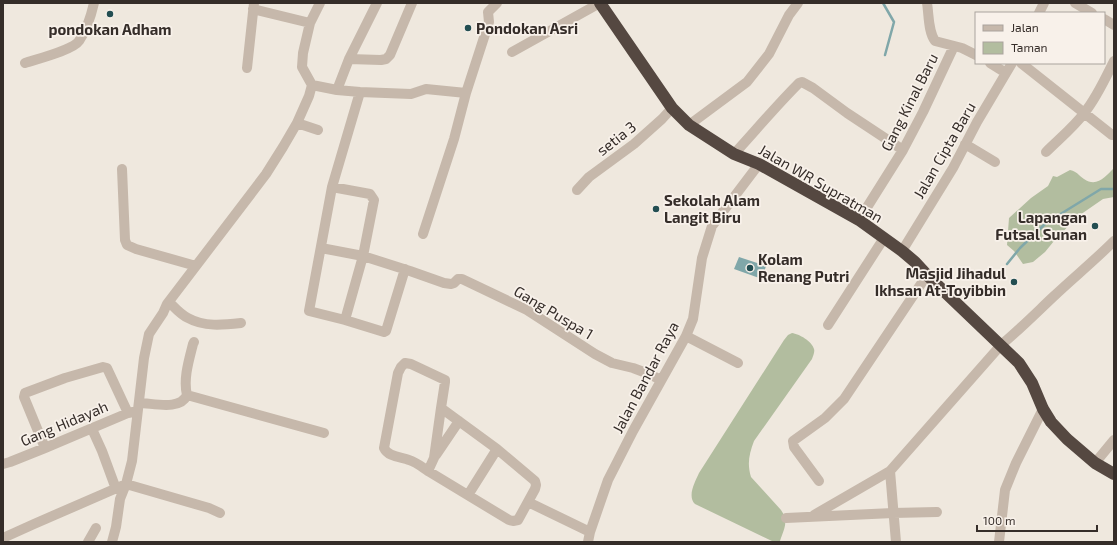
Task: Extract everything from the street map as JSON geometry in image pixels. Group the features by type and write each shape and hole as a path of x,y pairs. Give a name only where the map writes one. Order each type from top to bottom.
{"highway":[{"name":"Jalan WR Supratman","path":"600,3 672,108 689,125 734,154 759,164 859,220 902,251 1019,363 1032,382 1043,409 1051,422 1067,439 1095,463 1114,474"}],"street":[{"path":"25,62 63,51 79,42 89,22 94,3"},
{"path":"112,542 120,499 126,484 132,461 135,409 149,334 163,313 167,304 266,174 298,123 312,85 302,67 302,53 310,23 320,3"},
{"path":"337,90 349,59 377,3"},
{"path":"349,59 386,59 390,55 412,3"},
{"path":"423,234 454,139 466,93 489,22 488,12 497,3"},
{"path":"512,52 600,3"},
{"path":"689,125 747,82 769,54 789,15 798,3"},
{"name":"Gang Kinal Baru","path":"859,220 903,150 923,112 954,46 935,41 933,38 930,29 927,3"},
{"path":"1040,12 1044,3"},
{"path":"1075,3 1090,12"},
{"path":"247,68 254,6 310,23"},
{"path":"1105,20 1114,25"},
{"path":"954,46 969,50 975,54"},
{"path":"1046,152 1076,123 1085,112 1095,97 1114,61"},
{"path":"992,64 1006,73"},
{"name":"Jalan Cipta Baru","path":"902,251 953,168 965,144 1011,64"},
{"path":"1022,64 1085,112 1112,135"},
{"path":"734,154 755,132 771,112 799,83 802,82 903,150"},
{"path":"312,85 337,90 360,92 411,94 426,89 466,93"},
{"path":"360,92 332,187 308,311 344,320 380,332 386,331 408,270"},
{"name":"setia 3","path":"577,190 589,177 634,144 672,108"},
{"path":"298,123 318,130"},
{"path":"965,144 995,162"},
{"name":"Jalan Bandar Raya","path":"589,537 608,480 633,430 686,336 693,319 702,258 712,226 759,164"},
{"path":"122,169 125,240 127,244 196,266"},
{"path":"332,187 370,194 374,200 363,256 344,320"},
{"path":"828,325 884,238"},
{"path":"813,516 890,471 1001,345 1092,263 1114,241"},
{"name":"Gang Puspa 1","path":"321,248 363,256 444,283 451,284 458,279 462,279 527,310 595,354 612,363 632,368 661,380"},
{"path":"819,480 794,447 793,441 824,418 844,399 927,275"},
{"path":"169,302 187,318 201,324 241,322"},
{"path":"686,336 738,363"},
{"path":"135,409 170,406 182,402 185,399 187,395 185,388 187,373 194,342"},
{"path":"434,458 441,408 445,382 445,380 411,364 405,363 398,373 384,448 386,452 418,464 509,520 513,521 518,520 536,489 535,481 497,449 441,408"},
{"path":"45,448 24,397 25,393 72,376 103,367 107,368 135,409"},
{"path":"187,395 324,433"},
{"name":"Gang Hidayah","path":"3,464 92,429 135,409"},
{"path":"999,542 1005,490 1016,463 1043,409"},
{"path":"428,471 434,458 459,421"},
{"path":"92,429 116,489"},
{"path":"1095,463 1114,440"},
{"path":"468,495 497,449"},
{"path":"890,471 896,542"},
{"path":"3,538 126,484 220,512"},
{"path":"528,502 589,537"},
{"path":"786,518 893,512 937,512"},
{"path":"88,542 96,528"}],"green space":[{"path":"1114,168 1114,197 1103,199 1077,217 1045,252 1033,262 1023,264 1014,251 1007,245 1009,218 1031,198 1048,186 1053,176 1057,177 1070,170 1084,179 1097,182"},
{"path":"792,333 802,336 811,343 814,349 812,359 754,441 749,459 751,477 781,510 785,518 785,526 780,541 774,542 695,504 692,493 699,473 784,340"}],"water":[{"name":"Kolam Renang Putri","path":"739,257 766,266 762,279 734,269"}],"waterway":[{"path":"883,3 894,22 885,55"},
{"path":"1007,264 1020,248 1046,223 1101,189 1114,189"}],"place":[{"name":"pondokan Adham","path":"110,14"},
{"name":"Pondokan Asri","path":"468,28"},
{"name":"Sekolah Alam Langit Biru","path":"656,209"},
{"name":"Lapangan Futsal Sunan","path":"1095,226"},
{"name":"Kolam Renang Putri","path":"750,268"},
{"name":"Masjid Jihadul Ikhsan At-Toyibbin","path":"1014,282"}]}
